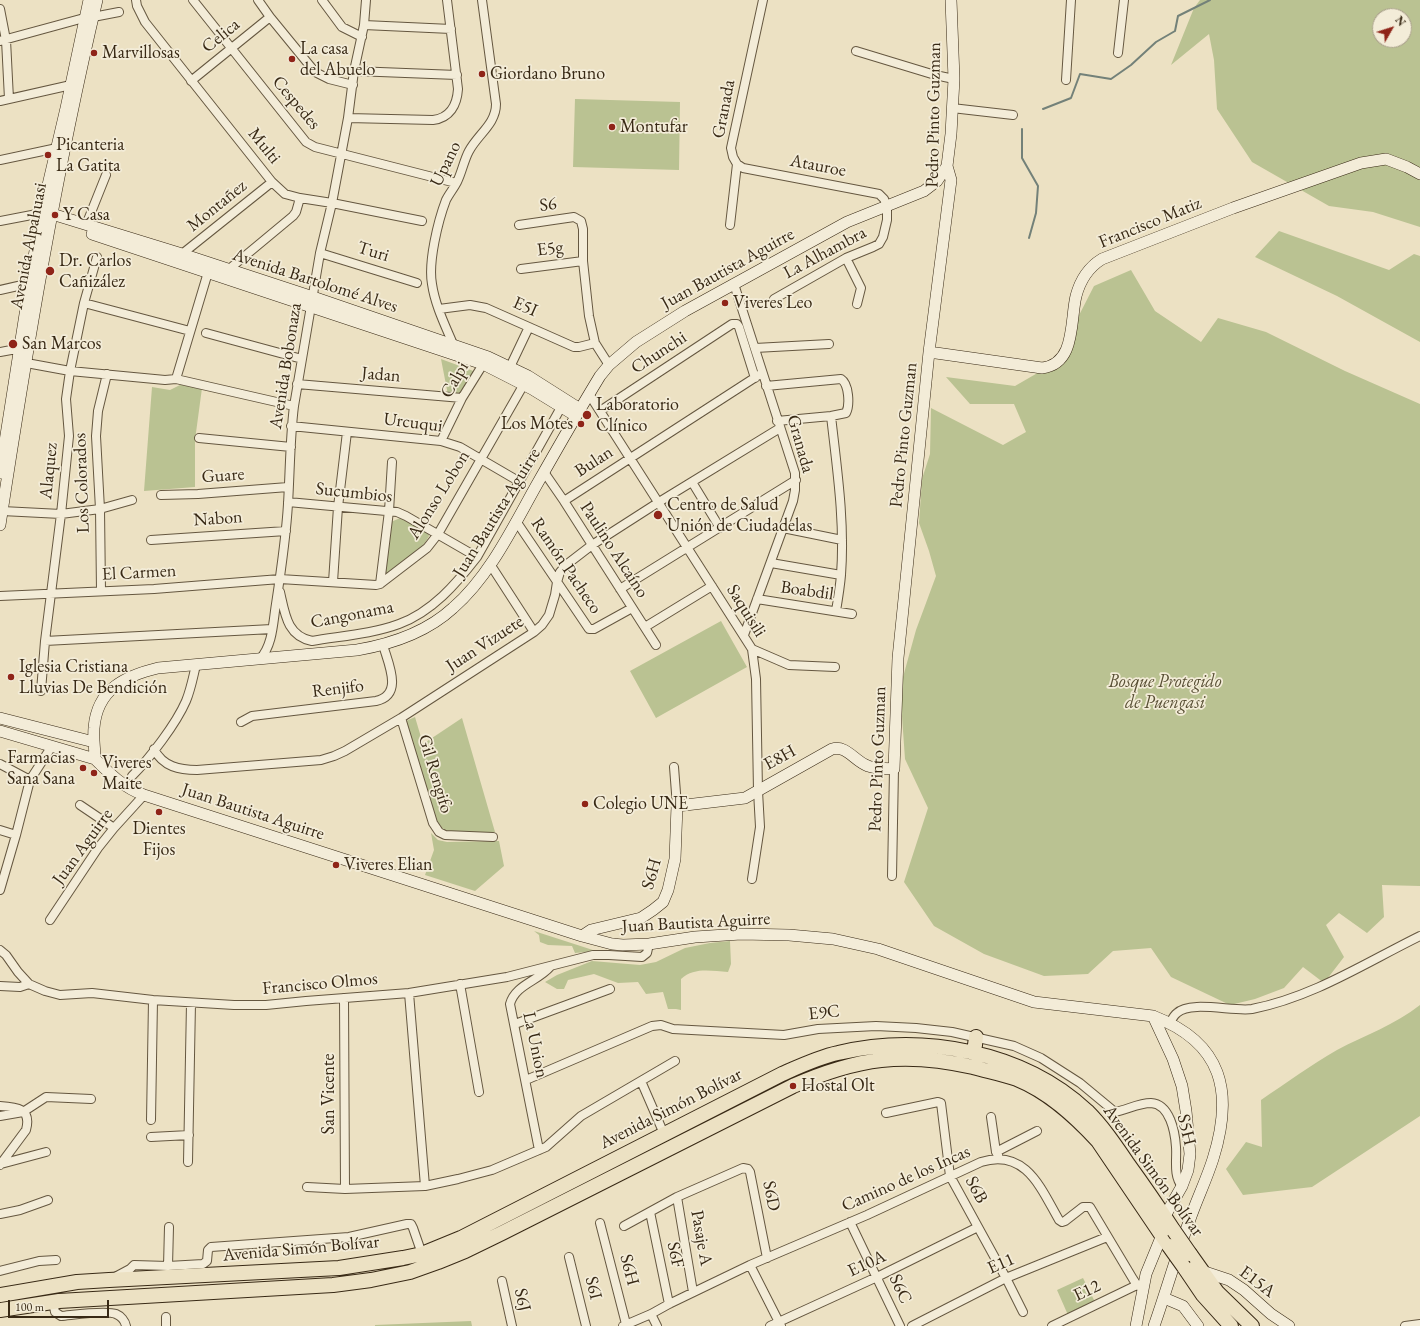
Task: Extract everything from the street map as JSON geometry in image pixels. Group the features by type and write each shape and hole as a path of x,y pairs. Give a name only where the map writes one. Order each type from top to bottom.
{"highway":[{"path":"974,1053 976,1037"},
{"name":"Avenida Simón Bolívar","path":"0,1294 77,1282 339,1268 422,1254 460,1238 782,1074 818,1058 867,1047 904,1045 938,1047 999,1059 1028,1071 1065,1092 1106,1132 1165,1216 1169,1237 1190,1254 1217,1292 1252,1326"},
{"name":"Avenida Simón Bolívar","path":"0,1310 53,1302 333,1285 371,1280 410,1272 438,1262 502,1233 793,1086 838,1068 861,1062 900,1058 940,1060 994,1072 1017,1079 1057,1102 1084,1126 1098,1141 1169,1237 1184,1267 1203,1295 1231,1326"}],"main road":[{"name":"Avenida Alpahuasi","path":"23,350 31,283 89,18 88,0"},
{"name":"Avenida Alpahuasi","path":"0,473 8,416 21,362 57,148 71,85 89,18 97,0"},
{"name":"Pedro Pinto Guzman","path":"894,769 898,658 929,352 951,180 947,166 954,79 951,0"},
{"name":"Francisco Matiz","path":"929,352 1042,368 1049,367 1061,360 1067,349 1076,296 1082,280 1088,271 1102,259 1234,208 1361,162 1386,159 1408,166 1420,174"},
{"name":"Juan Bautista Aguirre","path":"947,166 932,186 924,191 847,222 685,311 636,342 609,365 600,376 578,412 490,564 470,591 454,608 446,614 405,638 383,645 358,650 158,668 140,672 117,684 108,692 99,707 94,728 95,759 122,783 132,790 144,795 582,936 612,944 649,944 695,937 741,934 789,935 833,940 878,949 1034,1002 1153,1016 1170,1023 1190,1035 1207,1054 1218,1076 1222,1092 1222,1106 1218,1136 1212,1160 1188,1224 1154,1326"},
{"name":"Avenida Bartolomé Alves","path":"46,217 86,225 182,254 209,268 228,270 312,302 453,344 485,360 524,384 564,403"},
{"name":"Avenida Bartolomé Alves","path":"46,217 209,268 510,367 528,376 578,412"},
{"name":"Avenida Alpahuasi","path":"0,524 8,416"},
{"path":"0,718 94,742"},
{"path":"0,731 95,759"},
{"name":"E8H","path":"677,806 745,798 838,747 844,749 862,763 870,767 894,769"},
{"name":"S6H","path":"582,936 591,930 641,918 663,902 668,890 676,859 677,806"},
{"path":"1153,1016 1176,1068 1182,1086 1190,1154 1188,1170 1182,1186 1165,1216"},
{"path":"1136,1326 1140,1286 1148,1268 1169,1237"},
{"name":"E15A","path":"1202,1272 1229,1280 1244,1290 1271,1314 1289,1326"},
{"path":"1164,1298 1183,1306 1198,1326"}],"street":[{"name":"Cespedes","path":"193,0 232,47 303,140 315,147 341,152 456,183"},
{"path":"258,0 315,72 329,79 353,85"},
{"path":"322,0 342,27 362,37"},
{"name":"Avenida Bobonaza","path":"260,659 264,655 269,644 286,531 291,426 297,384 320,252 332,203 348,118 354,71 364,25 366,0"},
{"path":"348,118 439,119 445,116 454,106 458,99 458,89 447,0"},
{"name":"Upano","path":"453,344 439,309 431,283 432,261 439,224 447,200 456,183 469,151 496,113 482,0"},
{"name":"Granada","path":"730,226 737,164 733,157 731,148 763,0"},
{"path":"1066,80 1071,0"},
{"path":"1118,53 1124,0"},
{"name":"Multi","path":"136,3 145,22 272,182 285,194 422,221"},
{"path":"0,9 9,99"},
{"path":"3,40 89,18 119,12"},
{"name":"Celica","path":"192,81 270,17"},
{"path":"364,25 451,29"},
{"path":"856,52 934,75 954,79"},
{"path":"354,71 457,75"},
{"path":"0,101 71,85"},
{"path":"952,108 1013,115"},
{"path":"0,160 57,148"},
{"name":"Atauroe","path":"737,164 743,168 879,194 884,199 887,206"},
{"path":"86,225 106,176"},
{"name":"Montañez","path":"182,254 272,182"},
{"path":"228,270 293,216 296,212 300,198"},
{"name":"La Alhambra","path":"774,299 846,258 879,244 883,237 887,220 887,206"},
{"path":"0,221 28,216 46,217"},
{"name":"S6","path":"519,224 574,218 581,221 583,229 583,261"},
{"name":"Turi","path":"320,252 417,283"},
{"name":"Alaquez","path":"41,691 45,641 69,436 66,399 70,371 84,303 97,257"},
{"path":"846,258 861,288 857,304"},
{"path":"583,261 586,304 595,343 609,365"},
{"name":"E5g","path":"521,269 583,261"},
{"path":"176,379 209,268"},
{"path":"0,290 31,283"},
{"name":"Granada","path":"734,284 796,480 793,501 744,635"},
{"path":"84,303 190,331"},
{"name":"E5I","path":"439,309 470,305 486,308 574,347 595,343"},
{"name":"Chunchi","path":"600,411 732,324 737,324 755,378"},
{"path":"510,367 530,327"},
{"path":"206,333 302,359"},
{"path":"755,348 829,344"},
{"path":"0,352 23,350"},
{"name":"Calpi","path":"441,441 462,398 485,360"},
{"path":"21,362 70,371 165,380 176,379 294,406"},
{"name":"Bulan","path":"564,501 762,373"},
{"name":"Los Colorados","path":"101,591 100,508 96,423 107,374"},
{"path":"766,386 841,379 845,381 847,386 848,409 846,413 779,425"},
{"name":"Jadan","path":"297,384 462,398"},
{"name":"Alonso Lobon","path":"380,584 427,548 438,534 524,384"},
{"name":"Saquisili","path":"589,394 752,649 756,679 760,827 752,879"},
{"name":"Cangonama","path":"279,583 285,614 293,631 304,640 312,641 386,628 413,618 443,596 477,557 564,403"},
{"path":"831,416 841,506 842,540 841,575 836,611"},
{"name":"Juan Vizuete","path":"154,749 166,763 172,767 183,770 321,760 345,751 401,718 534,632 542,625 549,615 555,595 556,582 560,572 566,565 592,545 779,425"},
{"name":"Urcuqui","path":"291,426 441,441 460,447 520,482"},
{"path":"333,582 338,506 347,432"},
{"path":"199,438 291,447"},
{"path":"279,583 333,582 380,584 392,462"},
{"name":"Paulino Alcaíno","path":"544,472 656,645"},
{"path":"620,589 796,480"},
{"path":"692,482 720,528"},
{"name":"Guare","path":"161,495 198,494 288,487"},
{"path":"2,511 61,514 100,508 132,500"},
{"name":"Sucumbios","path":"288,502 388,511 406,516 477,557"},
{"name":"Ramón Pacheco","path":"516,521 589,629 594,629 632,608"},
{"path":"783,528 842,540"},
{"name":"Nabon","path":"151,540 286,531"},
{"path":"770,563 841,575"},
{"path":"490,564 534,632"},
{"name":"El Carmen","path":"0,596 279,583"},
{"path":"644,627 712,586"},
{"name":"Boabdil","path":"757,599 852,614"},
{"path":"45,641 272,629"},
{"path":"269,644 278,658"},
{"name":"Renjifo","path":"241,722 252,716 383,699 391,691 393,681 383,645"},
{"path":"752,649 789,665 835,667"},
{"path":"132,776 174,722 186,702 196,665"},
{"name":"Gil Rengifo","path":"401,718 435,827 445,835 493,837"},
{"path":"0,890 30,780 52,746"},
{"path":"0,764 30,780"},
{"name":"S6H","path":"674,767 677,806"},
{"name":"Pedro Pinto Guzman","path":"892,876 894,769"},
{"name":"Juan Aguirre","path":"50,920 98,848 144,795"},
{"path":"80,805 114,828"},
{"path":"0,830 16,835"},
{"path":"1170,1023 1177,1012 1187,1008 1202,1007 1240,1010 1252,1009 1304,995 1420,936"},
{"name":"Francisco Olmos","path":"0,950 6,955 29,984 45,991 60,995 92,993 191,1003 266,1005 306,1000 409,993 507,977 593,955 642,957 647,953 649,944"},
{"name":"La Union","path":"539,1150 510,1004 512,996 517,991 552,966"},
{"path":"0,986 20,987 29,984"},
{"path":"460,984 479,1092"},
{"path":"515,1024 610,989"},
{"path":"409,993 425,1186"},
{"name":"San Vicente","path":"344,998 345,1189"},
{"path":"151,1120 154,1000"},
{"path":"188,1162 191,1003"},
{"name":"E9C","path":"526,1080 652,1026 661,1025 673,1029 784,1035 818,1029 876,1026 916,1028 952,1032 1014,1046 1040,1058 1080,1084 1115,1112"},
{"path":"307,1187 345,1189 425,1186 492,1170 539,1150 551,1143 581,1116 674,1062"},
{"path":"641,1081 664,1134"},
{"path":"0,1116 23,1112 46,1097 91,1099"},
{"name":"S6B","path":"886,1113 940,1102 950,1176 1023,1312"},
{"name":"S5H","path":"1115,1112 1140,1104 1152,1103 1160,1106 1166,1111 1174,1132 1177,1178 1182,1186"},
{"path":"0,1106 16,1107 23,1112 28,1123 26,1130 0,1165"},
{"path":"991,1117 998,1155 1036,1131"},
{"path":"151,1137 189,1135"},
{"path":"0,1165 46,1152"},
{"name":"Camino de los Incas","path":"625,1325 651,1314 750,1265 850,1222 998,1155 1019,1164 1028,1171 1036,1180 1061,1221 1065,1221 1083,1207 1088,1206 1092,1209 1107,1237 1140,1286"},
{"name":"S6D","path":"677,1197 742,1168 748,1169 750,1172 767,1258"},
{"name":"Pasaje A","path":"624,1226 677,1197 693,1292"},
{"path":"0,1214 20,1210 48,1200"},
{"name":"S6F","path":"650,1212 669,1304"},
{"name":"S6C","path":"850,1222 900,1326"},
{"name":"S6H","path":"600,1223 625,1325"},
{"path":"109,1280 130,1269 134,1265 168,1266 203,1264 207,1261 208,1250 211,1247 349,1237 407,1224 411,1224 413,1228 422,1254"},
{"path":"168,1266 169,1227"},
{"name":"E10A","path":"770,1326 780,1324 978,1228"},
{"name":"E11","path":"912,1326 1006,1278 1107,1237"},
{"name":"S6I","path":"569,1257 586,1326"},
{"path":"0,1271 39,1261 56,1260"},
{"path":"750,1265 780,1324"},
{"name":"S6J","path":"502,1281 512,1326"},
{"name":"E12","path":"1052,1326 1140,1286"},
{"path":"53,1302 55,1312 61,1316 107,1313 115,1314 121,1317 126,1326"},
{"path":"651,1314 657,1326"},
{"path":"166,1317 166,1326"},
{"path":"1405,1326 1420,1324"}],"green space":[{"path":"1200,0 1420,0 1420,227 1373,212 1329,206 1252,162 1217,109 1214,60 1209,34 1171,65 1194,8"},
{"path":"575,99 680,102 679,170 573,167"},
{"path":"1279,231 1389,270 1414,254 1420,256 1420,342 1337,296 1255,257"},
{"name":"Bosque Protegido de Puengasi","path":"1131,270 1155,311 1201,342 1218,318 1266,332 1345,371 1420,404 1420,886 1382,885 1384,917 1367,933 1339,913 1326,925 1344,957 1324,983 1303,967 1284,988 1255,999 1230,1005 1171,977 1151,948 1113,951 1088,974 1044,976 984,954 934,926 904,882 928,808 905,759 900,688 916,630 936,576 919,523 922,479 930,454 931,408 1003,445 1026,432 1014,404 970,404 946,377 1015,386 1060,360 1074,325 1094,286"},
{"path":"441,359 476,372 461,396 448,395"},
{"path":"182,384 202,388 195,440 195,487 144,491 152,387 170,390"},
{"path":"400,518 428,532 429,536 415,554 383,578 391,522"},
{"path":"721,621 747,667 656,718 630,671"},
{"path":"415,717 423,744 462,718 495,832 446,832 440,829 435,823 406,721"},
{"path":"431,833 438,840 447,842 499,841 504,866 475,891 425,875 434,850"},
{"path":"534,931 596,951 575,953 572,946 548,945 540,942 539,935"},
{"path":"730,941 731,964 728,972 697,971 686,975 681,979 681,1010 668,1009 663,992 646,994 638,982 618,983 594,974 568,980 564,989 557,989 545,982 557,975 592,961 640,965 656,962 685,948"},
{"path":"1420,1005 1420,1116 1312,1187 1243,1195 1226,1169 1246,1142 1262,1147 1261,1100 1337,1050 1390,1024"},
{"path":"1083,1278 1095,1302 1068,1315 1057,1290"},
{"path":"471,1321 472,1326 375,1326 375,1325"}],"waterway":[{"path":"1043,109 1071,98 1080,74 1111,79 1131,65 1156,42 1175,31 1178,16 1210,0"},
{"path":"1022,129 1022,158 1038,186 1036,213 1029,238"}],"place":[{"name":"Marvillosas","path":"94,53"},
{"name":"La casa del Abuelo","path":"292,59"},
{"name":"Giordano Bruno","path":"482,74"},
{"name":"Montufar","path":"612,127"},
{"name":"Picanteria La Gatita","path":"48,155"},
{"name":"Y Casa","path":"55,215"},
{"name":"Dr. Carlos Cañizález","path":"50,271"},
{"name":"Viveres Leo","path":"725,303"},
{"name":"San Marcos","path":"13,344"},
{"name":"Laboratorio Clínico","path":"587,415"},
{"name":"Los Motes","path":"581,424"},
{"name":"Centro de Salud Unión de Ciudadelas","path":"658,515"},
{"name":"Iglesia Cristiana Lluvias De Bendición","path":"11,677"},
{"name":"Farmacias Sana Sana","path":"83,768"},
{"name":"Viveres Maite","path":"94,773"},
{"name":"Colegio UNE","path":"585,804"},
{"name":"Dientes Fijos","path":"159,812"},
{"name":"Viveres Elian","path":"336,865"},
{"name":"Hostal Olt","path":"793,1086"}]}
